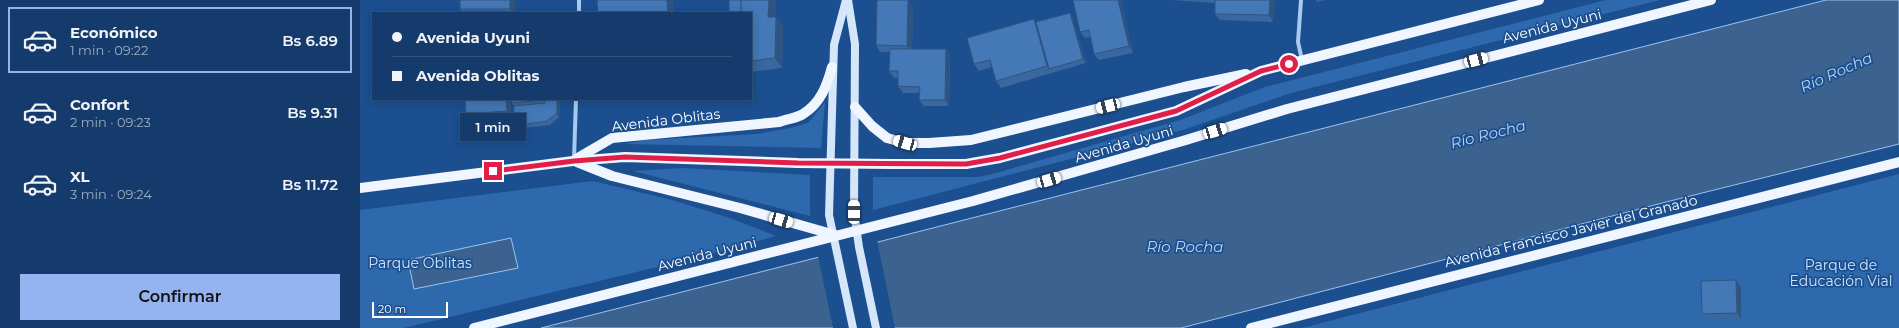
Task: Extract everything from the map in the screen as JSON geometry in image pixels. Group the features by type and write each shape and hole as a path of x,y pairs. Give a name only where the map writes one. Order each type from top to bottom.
{"main road":[{"path":"847,0 834,45 832,67 829,214 853,328"},
{"path":"847,0 855,44 854,212 876,328"},
{"name":"Avenida Uyuni","path":"574,161 625,157 798,163 966,164 1000,158 1176,111 1261,71 1539,0"},
{"name":"Avenida Uyuni","path":"474,328 973,202 1287,109 1711,0"},
{"name":"Avenida Oblitas","path":"360,188 574,161 612,138 779,122 803,114 819,100 826,89 832,67"},
{"path":"855,106 872,126 887,138 893,140 905,143 971,140 1184,87 1261,71"},
{"path":"574,161 612,176 740,208 836,236"},
{"name":"Avenida Francisco Javier del Granado","path":"1251,328 1899,162"}],"street":[{"path":"579,0 579,12"},
{"path":"1301,0 1298,42 1302,60"},
{"path":"574,161 576,100"}],"green space":[{"path":"1606,0 1660,0 1291,93 1183,130 873,210 873,177 979,177 996,173 1180,120 1265,87"},
{"path":"825,102 821,148 625,144 645,140 757,134 790,128 808,123"},
{"path":"682,168 810,175 810,216 633,171"},
{"name":"Parque de Educación Vial","path":"1899,174 1899,328 1302,328"},
{"name":"Parque Oblitas","path":"593,181 672,200 727,217 776,236 728,250 404,328 360,328 360,210"}],"water":[{"name":"Río Rocha","path":"1826,0 1899,0 1899,144 1670,201 1181,328 541,328"},
{"path":"511,238 518,268 414,289 408,260"}],"pier":[{"path":"877,240 895,328 833,328 818,256"}],"building":[{"path":"460,0 510,0 510,9 460,9"},
{"path":"597,0 667,0 668,12 598,12"},
{"path":"729,0 741,0 741,12 729,12"},
{"path":"741,0 769,0 768,17 776,17 775,58 752,61 752,12 741,12"},
{"path":"877,0 908,0 907,46 876,45"},
{"path":"1073,0 1118,0 1129,46 1094,54 1089,30 1080,32"},
{"path":"1215,0 1270,0 1269,15 1215,14"},
{"path":"1070,13 1083,59 1049,69 1036,22"},
{"path":"1034,19 1047,66 996,81 990,60 974,64 967,38"},
{"path":"890,49 946,49 945,100 919,100 920,87 898,86 898,71 889,71"},
{"path":"465,100 506,100 507,111 466,114"},
{"path":"512,100 543,100 512,103"},
{"path":"545,100 557,100 557,113 547,121 513,126 514,106 545,103"},
{"path":"1736,280 1737,313 1702,314 1701,281"}],"route":[{"path":"493,171 574,161 625,157 697,158 798,163 966,164 1000,158 1176,111 1261,71 1289,64"}]}
